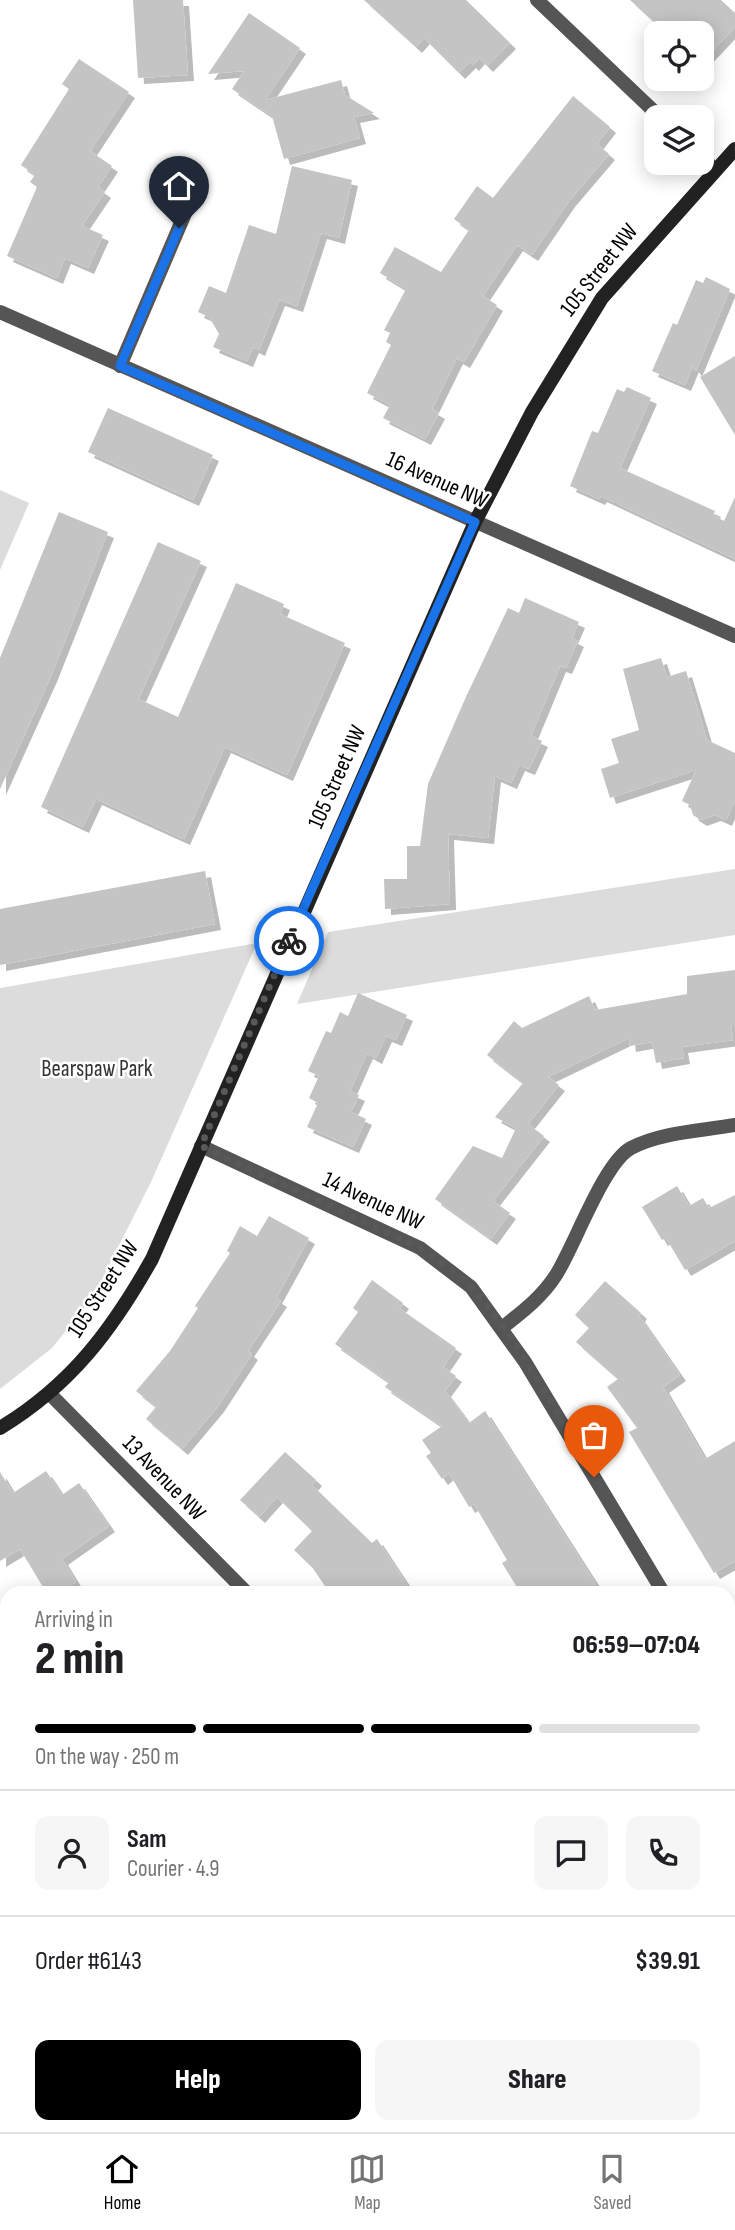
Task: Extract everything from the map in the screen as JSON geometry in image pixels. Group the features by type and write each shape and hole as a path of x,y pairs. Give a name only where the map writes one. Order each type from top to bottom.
{"street":[{"path":"537,0 647,105"},
{"name":"105 Street NW","path":"0,1428 50,1394 102,1339 129,1300 152,1259 475,522 539,400 602,298 735,149"},
{"path":"120,366 198,183"},
{"name":"16 Avenue NW","path":"0,312 735,636"},
{"path":"503,1327 529,1306 556,1275 608,1175 628,1149 667,1136 735,1125"},
{"name":"14 Avenue NW","path":"201,1146 420,1248 471,1287 503,1327 659,1586"},
{"name":"13 Avenue NW","path":"50,1394 240,1586"}],"green space":[{"path":"0,490 29,503 0,570"},
{"path":"735,869 735,935 297,1004 328,932"},
{"name":"Bearspaw Park","path":"257,943 151,1182 92,1299 52,1348 0,1389 0,988"}],"building":[{"path":"133,0 183,0 188,75 138,78"},
{"path":"364,0 466,0 510,43 487,66 479,58 473,65 470,62 459,73 424,38 416,47"},
{"path":"630,0 721,0 735,13 735,27 714,49 714,21 653,21"},
{"path":"249,13 300,48 265,100 341,80 345,95 374,113 354,117 360,138 284,159 272,116 232,89 244,71 208,74"},
{"path":"79,59 129,92 90,151 112,166 98,187 105,192 82,226 103,235 88,268 65,258 57,278 7,256 37,187 30,182 35,175 21,165 69,89 62,84"},
{"path":"573,96 610,127 597,144 609,154 569,201 532,255 517,245 483,296 497,305 464,362 457,358 432,409 439,413 425,439 383,418 390,405 367,393 391,345 386,342 390,333 384,330 406,289 380,273 395,247 441,272 469,230 454,219 477,186 493,198"},
{"path":"292,166 352,180 339,238 321,233 297,306 279,300 259,350 253,347 247,361 213,347 219,334 209,317 198,312 209,286 226,293 249,225 276,234"},
{"path":"706,277 730,289 696,371 693,366 685,385 652,371 673,323 677,325 696,280 703,283"},
{"path":"735,356 735,435 700,377"},
{"path":"627,387 651,398 620,468 715,511 713,515 724,521 735,497 735,559 601,496 599,499 570,486 592,431 598,433 617,389 624,392"},
{"path":"108,408 213,455 193,500 88,452"},
{"path":"59,512 108,532 51,676 0,789 0,658"},
{"path":"158,542 201,561 139,698 141,700 178,717 236,583 284,604 280,614 345,643 287,775 225,747 184,839 96,799 83,827 41,807"},
{"path":"525,598 579,622 572,638 578,641 566,668 560,666 531,736 542,741 529,769 519,765 511,783 495,776 488,838 448,834 450,904 385,909 384,879 407,879 407,846 420,846 428,784 465,699 508,608 519,613"},
{"path":"661,658 667,677 686,671 707,740 735,753 735,800 726,820 715,815 701,820 693,815 690,805 682,801 696,770 610,798 601,769 619,763 611,739 639,730 623,669"},
{"path":"205,871 215,924 0,965 0,909"},
{"path":"735,970 735,1025 731,1025 733,1040 682,1047 684,1058 656,1063 652,1042 630,1046 629,1038 548,1077 559,1085 528,1124 544,1136 493,1201 510,1213 491,1239 435,1199 473,1146 502,1158 516,1128 495,1117 523,1083 487,1055 514,1021 522,1028 589,996 595,1010 687,994 687,976"},
{"path":"358,993 407,1015 396,1040 386,1036 376,1058 367,1053 350,1091 359,1095 351,1112 366,1119 353,1147 307,1127 318,1103 309,1098 319,1076 308,1071 326,1031 331,1033 340,1012 348,1016"},
{"path":"677,1186 689,1206 703,1198 709,1208 735,1195 735,1241 685,1270 666,1238 662,1240 642,1207"},
{"path":"269,1216 309,1238 276,1298 281,1301 248,1351 252,1354 218,1406 182,1449 146,1419 156,1407 136,1391 170,1351 198,1308 195,1306 230,1253 227,1251 240,1226 257,1236"},
{"path":"372,1280 403,1303 399,1308 456,1348 443,1367 456,1376 445,1391 469,1423 485,1411 596,1584 516,1586 502,1563 507,1560 474,1504 469,1507 449,1473 442,1479 426,1456 431,1453 422,1440 442,1426 385,1387 389,1382 335,1344 358,1312 353,1308"},
{"path":"605,1281 641,1313 639,1316 680,1375 663,1387 705,1459 735,1441 735,1561 714,1573 629,1432 637,1428 607,1387 618,1379 576,1342 589,1328 575,1315"},
{"path":"285,1452 316,1480 312,1485 372,1543 377,1539 408,1586 325,1586 312,1567 294,1550 312,1531 277,1497 259,1517 240,1500"},
{"path":"46,1471 62,1495 79,1483 109,1526 62,1559 76,1582 69,1586 42,1586 20,1549 0,1561 0,1472 13,1493"}],"way so far":[{"path":"289,941 201,1146 420,1248 447,1266 471,1287 503,1327 594,1477"}],"route":[{"path":"179,228 120,366 475,522 289,941"}]}
